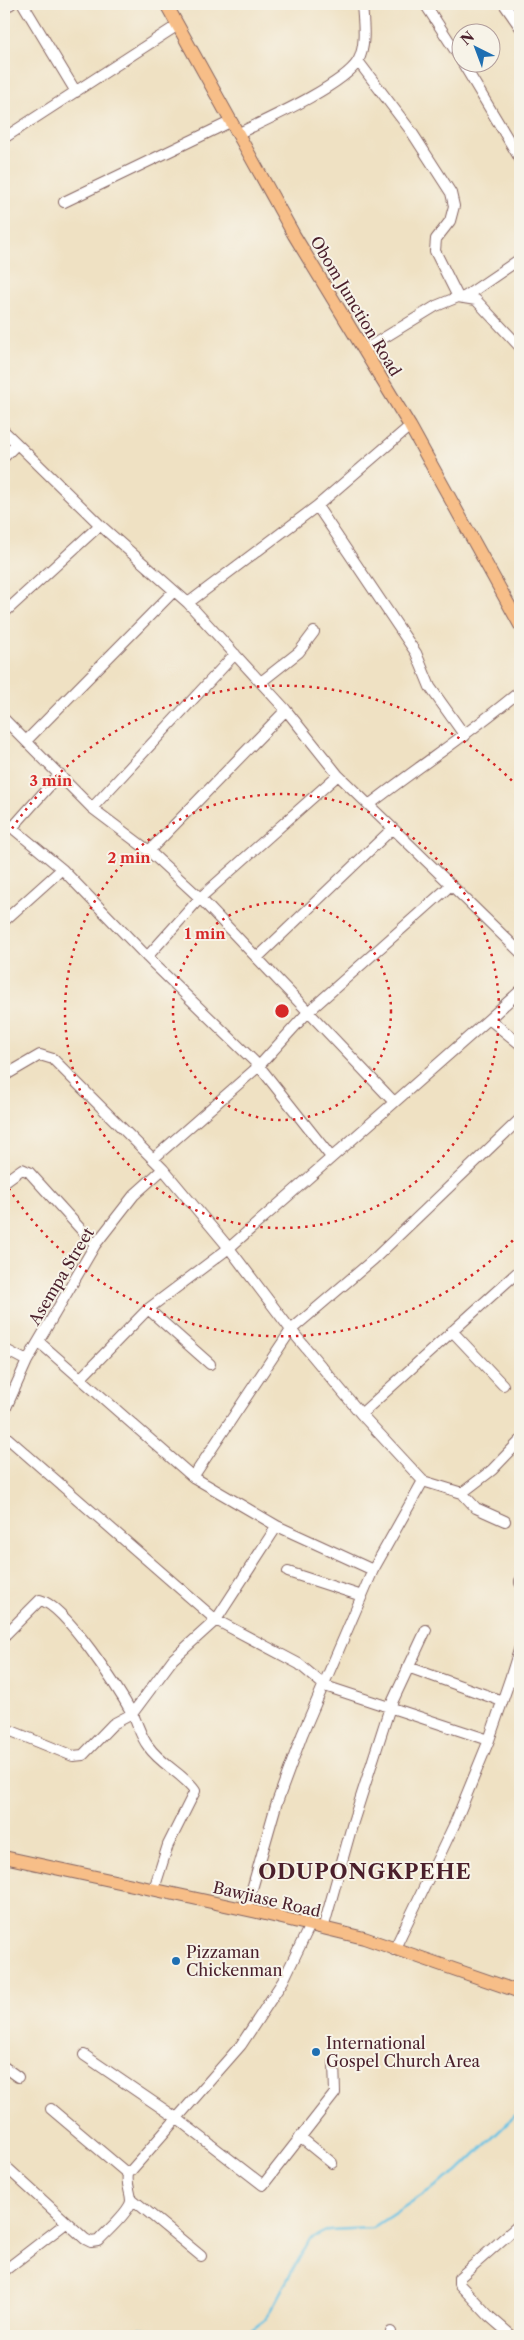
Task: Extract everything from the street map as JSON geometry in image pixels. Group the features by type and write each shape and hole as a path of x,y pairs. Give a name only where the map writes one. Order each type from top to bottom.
{"main road":[{"name":"Obom Junction Road","path":"166,4 294,235 410,426 520,625"},
{"name":"Bawjiase Road","path":"4,1857 364,1938 394,1950 520,1992"}],"street":[{"path":"4,8 11,4"},
{"path":"23,4 76,92"},
{"path":"237,134 300,104 349,71 358,60 363,46 362,4"},
{"path":"425,4 452,46"},
{"path":"504,4 520,27"},
{"path":"4,138 178,25"},
{"path":"358,60 411,131 451,193 454,206 450,221 436,239 435,251 461,297 476,300 520,347"},
{"path":"468,72 520,159"},
{"path":"64,202 230,122"},
{"path":"364,350 436,306 461,297 520,259"},
{"path":"188,603 317,506 410,426"},
{"path":"4,431 100,525 188,603 286,710 338,775 520,952"},
{"path":"4,458 17,444"},
{"path":"317,506 416,653 430,687 465,736"},
{"path":"4,613 100,525"},
{"path":"27,740 174,590"},
{"path":"261,682 299,652 314,632"},
{"path":"92,808 235,654"},
{"path":"369,805 413,771 465,736 520,691"},
{"path":"149,851 286,710"},
{"path":"4,719 27,740 92,808 149,851 200,898 394,1102"},
{"path":"60,774 8,824 62,869 259,1066 331,1157"},
{"path":"148,957 200,898 338,775"},
{"path":"257,958 392,829"},
{"path":"4,921 62,869"},
{"path":"153,1159 259,1066 308,1012 451,885"},
{"path":"81,1378 148,1310 229,1248 520,991"},
{"path":"489,1019 520,1044"},
{"path":"4,1076 40,1055 53,1059 163,1169 229,1248 291,1330 361,1414 423,1481 462,1494 476,1508 505,1522"},
{"path":"193,1477 291,1330 374,1259 520,1118"},
{"path":"4,1182 22,1169 29,1172 95,1245"},
{"name":"Asempa Street","path":"4,1412 27,1361 95,1245 134,1195 163,1169"},
{"path":"361,1414 520,1270"},
{"path":"148,1310 210,1364"},
{"path":"452,1331 503,1385"},
{"path":"39,1342 193,1477 277,1526 373,1570"},
{"path":"4,1349 27,1361"},
{"path":"4,1435 216,1620 299,1664 324,1686 489,1740"},
{"path":"462,1494 492,1470 520,1441"},
{"path":"246,1910 276,1805 302,1735 373,1570 423,1481"},
{"path":"4,1728 79,1757 113,1724 132,1714 173,1660 216,1620 277,1526"},
{"path":"288,1572 362,1596"},
{"path":"4,1636 32,1606 40,1600 49,1602 86,1643 132,1714 147,1745 162,1763 190,1784 195,1791 168,1845 154,1890"},
{"path":"323,1929 353,1822 390,1707 426,1630"},
{"path":"394,1950 455,1824 489,1740 520,1647"},
{"path":"408,1666 502,1701"},
{"path":"510,1679 520,1682"},
{"path":"4,2165 85,2239 91,2242 98,2241 130,2207 131,2198 126,2184 128,2174 175,2118 241,2045 283,1980 310,1925"},
{"path":"84,2055 175,2118 263,2185 335,2093 334,2062"},
{"path":"4,2067 18,2077"},
{"path":"52,2109 128,2174"},
{"path":"300,2137 332,2163"},
{"path":"131,2198 201,2256"},
{"path":"4,2271 66,2223"},
{"path":"512,2336 459,2284 459,2278 520,2224"}],"waterway":[{"path":"243,2336 265,2320 310,2239 328,2230 372,2228 457,2172 520,2111"},
{"path":"105,2336 141,2329 178,2336"}],"place":[{"name":"Pizzaman Chickenman","path":"176,1961"},
{"name":"International Gospel Church Area","path":"316,2052"}],"district":[{"name":"ODUPONGKPEHE","path":"365,1871"}]}
